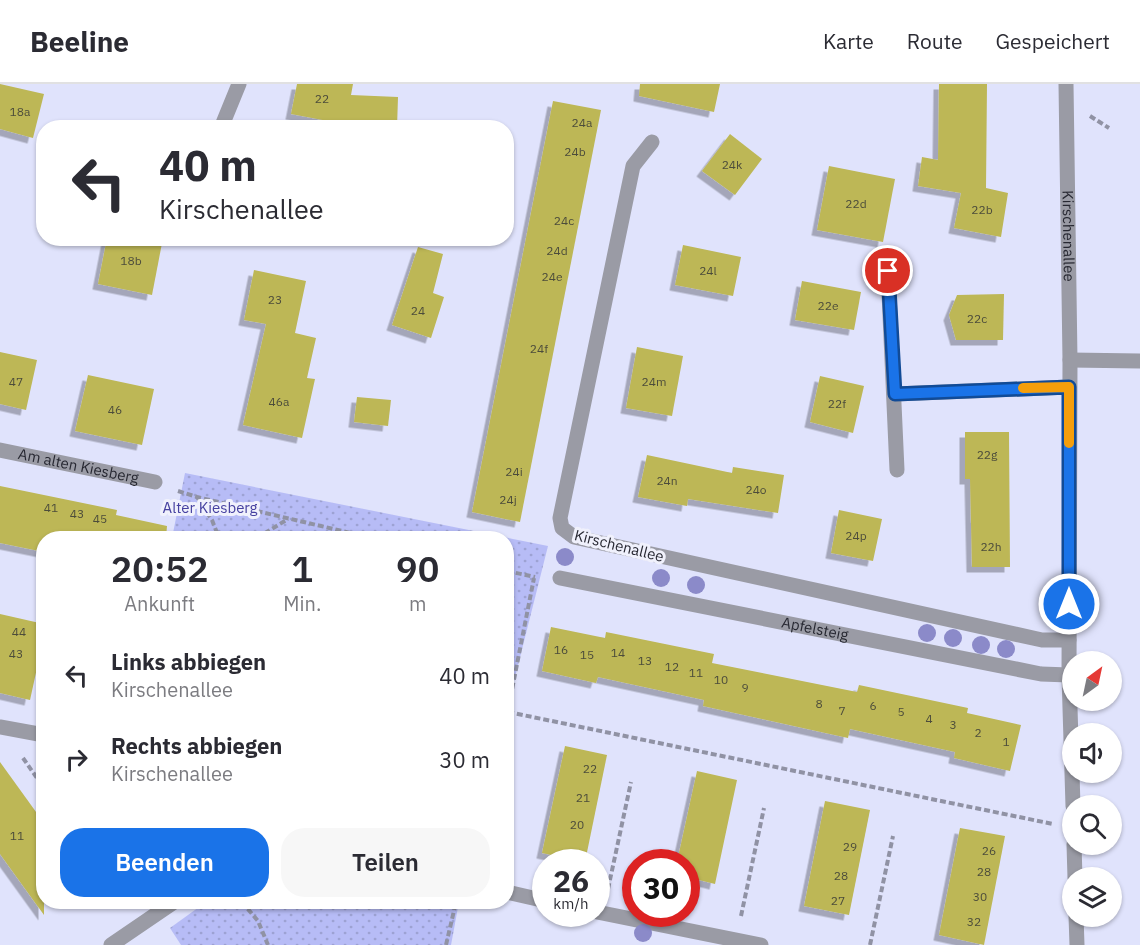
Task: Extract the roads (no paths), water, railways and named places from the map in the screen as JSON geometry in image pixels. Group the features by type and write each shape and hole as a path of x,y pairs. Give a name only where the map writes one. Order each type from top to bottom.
{"street":[{"path":"224,120 238,84"},
{"name":"Kirschenallee","path":"1066,84 1070,360 1069,651"},
{"name":"Kirschenallee","path":"652,142 633,166 560,518 562,528 574,537 789,585 1042,640 1069,640"},
{"path":"888,271 897,470"},
{"path":"1070,360 1140,361"},
{"path":"895,394 1069,387"},
{"name":"Am alten Kiesberg","path":"0,450 155,482"},
{"name":"Apfelsteig","path":"560,578 1041,674 1062,675"},
{"name":"Kirschenallee","path":"1070,711 1073,795"},
{"path":"0,726 36,733"},
{"path":"514,894 532,898"},
{"path":"111,945 164,909"},
{"path":"610,914 761,945"},
{"path":"1076,927 1077,945"}],"park label":[{"name":"Alter Kiesberg","path":"210,508"}]}
